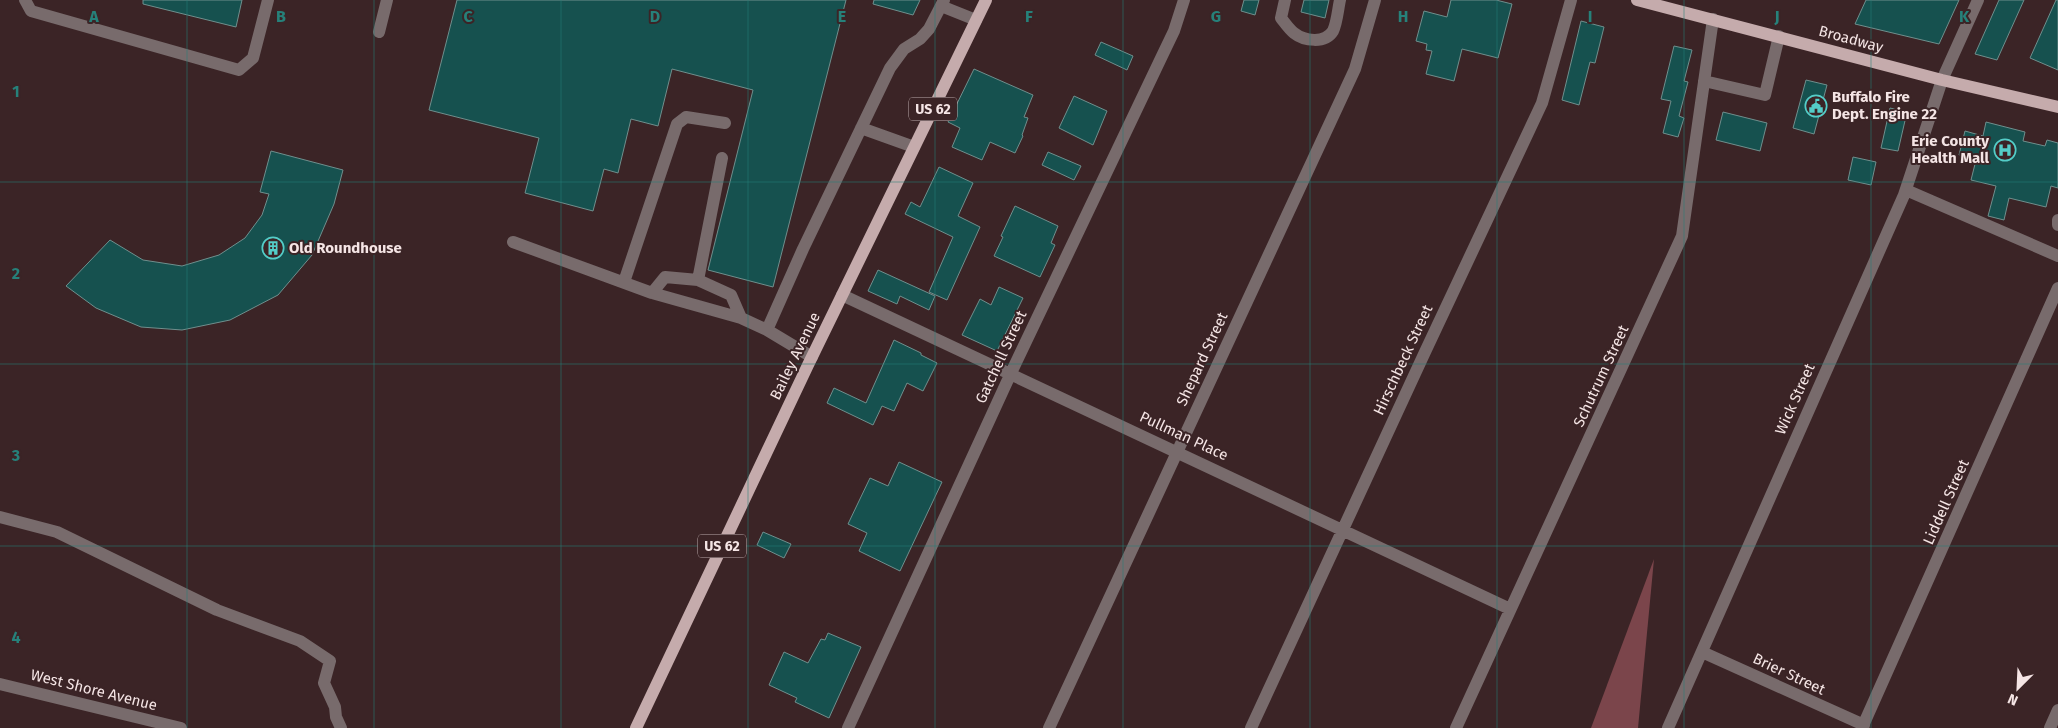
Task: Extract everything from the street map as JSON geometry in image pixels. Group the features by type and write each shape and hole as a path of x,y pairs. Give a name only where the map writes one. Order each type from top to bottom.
{"main road":[{"name":"Bailey Avenue","path":"636,728 812,357 986,0"},
{"name":"Broadway","path":"1637,0 1942,80 2058,107"}],"street":[{"path":"25,0 31,11 238,70 253,58 268,0"},
{"path":"379,32 387,0"},
{"name":"Gatchell Street","path":"848,728 1010,372 1174,31 1184,0"},
{"path":"1285,0 1282,18 1288,27 1295,34 1306,39 1317,40 1326,37 1333,31 1340,0"},
{"name":"Shepard Street","path":"1049,728 1355,69 1375,0"},
{"name":"Hirschbeck Street","path":"1251,728 1542,103 1571,0"},
{"name":"Wick Street","path":"1668,728 1906,190 1942,80 1978,0"},
{"path":"767,330 894,61 904,49 920,39 929,29 942,3 976,20"},
{"name":"Schutrum Street","path":"1456,728 1682,236 1713,19"},
{"path":"1704,81 1765,95 1779,36"},
{"path":"624,282 676,124 686,117 725,123"},
{"path":"861,128 914,147"},
{"path":"698,280 722,158"},
{"path":"1906,190 2058,256"},
{"path":"2058,220 2058,225"},
{"path":"513,242 652,293 741,318 767,330 812,357"},
{"path":"652,293 665,277 698,280 731,295 741,318"},
{"name":"Liddell Street","path":"1863,726 2058,288"},
{"name":"Pullman Place","path":"842,295 1010,372 1510,608"},
{"path":"0,517 57,532 217,610 300,641 330,661 324,683 336,707 336,717 341,728"},
{"name":"Brier Street","path":"1702,652 1863,726"},
{"name":"West Shore Avenue","path":"0,684 181,728"},
{"path":"2050,728 2058,710"}],"shaded area":[{"path":"1654,559 1638,728 1591,728"}],"building":[{"path":"143,0 242,0 236,27 143,4"},
{"path":"457,0 846,0 773,287 708,270 753,90 672,69 658,126 631,119 618,173 604,169 593,211 525,193 539,138 429,110"},
{"path":"874,0 920,0 913,15 873,4"},
{"path":"1244,0 1259,0 1255,15 1241,11"},
{"path":"1304,0 1329,0 1325,18 1301,12"},
{"path":"1451,0 1496,0 1512,4 1498,58 1462,49 1454,81 1426,74 1432,51 1426,50 1427,44 1416,41 1424,11 1447,17"},
{"path":"1866,0 1959,0 1939,44 1855,24"},
{"path":"1999,0 2024,0 1997,60 1975,54"},
{"path":"2056,0 2058,0 2058,70 2030,58"},
{"path":"1581,21 1604,27 1595,63 1590,62 1579,105 1562,100"},
{"path":"1101,42 1133,56 1127,70 1095,55"},
{"path":"1674,46 1692,50 1684,81 1688,82 1679,116 1684,118 1678,137 1663,133 1671,101 1661,99"},
{"path":"974,69 1033,95 1024,117 1028,118 1023,136 1015,153 990,142 982,160 952,147 960,128 948,122"},
{"path":"1806,80 1827,85 1814,134 1793,128"},
{"path":"1074,96 1107,111 1093,145 1059,128"},
{"path":"1890,108 1907,112 1898,151 1881,148"},
{"path":"1723,112 1767,123 1760,151 1716,140"},
{"path":"1986,122 2025,132 2023,141 2045,146 2047,140 2058,143 2058,188 2051,186 2046,207 2009,198 2004,220 1988,216 1996,186 1971,180 1976,160 1959,155 1965,131 1983,136"},
{"name":"Old Roundhouse","path":"271,151 343,170 334,204 312,255 278,295 230,320 182,330 141,327 96,308 66,286 110,240 143,260 182,266 219,255 245,238 262,215 269,194 260,192"},
{"path":"1048,152 1081,166 1074,180 1042,165"},
{"path":"1853,157 1876,162 1871,185 1848,180"},
{"path":"939,167 973,183 958,216 980,227 947,300 929,292 953,237 905,214 911,202 920,207"},
{"path":"1015,206 1058,226 1051,243 1055,245 1040,277 994,256"},
{"path":"878,270 935,296 929,310 900,296 897,304 868,291"},
{"path":"999,287 1023,298 997,351 962,335 980,299 991,305"},
{"path":"894,340 937,363 923,391 907,383 894,411 882,406 873,425 827,403 834,388 866,403"},
{"path":"899,462 942,482 900,571 859,551 867,533 848,524 870,478 888,486"},
{"path":"763,532 791,544 784,558 757,545"},
{"path":"828,633 861,647 829,718 795,702 797,698 769,685 784,652 808,663 821,639 825,640"}],"place":[{"name":"Buffalo Fire Dept. Engine 22","path":"1816,106"},
{"name":"Erie County Health Mall","path":"2005,150"},
{"name":"Old Roundhouse","path":"273,248"}]}
